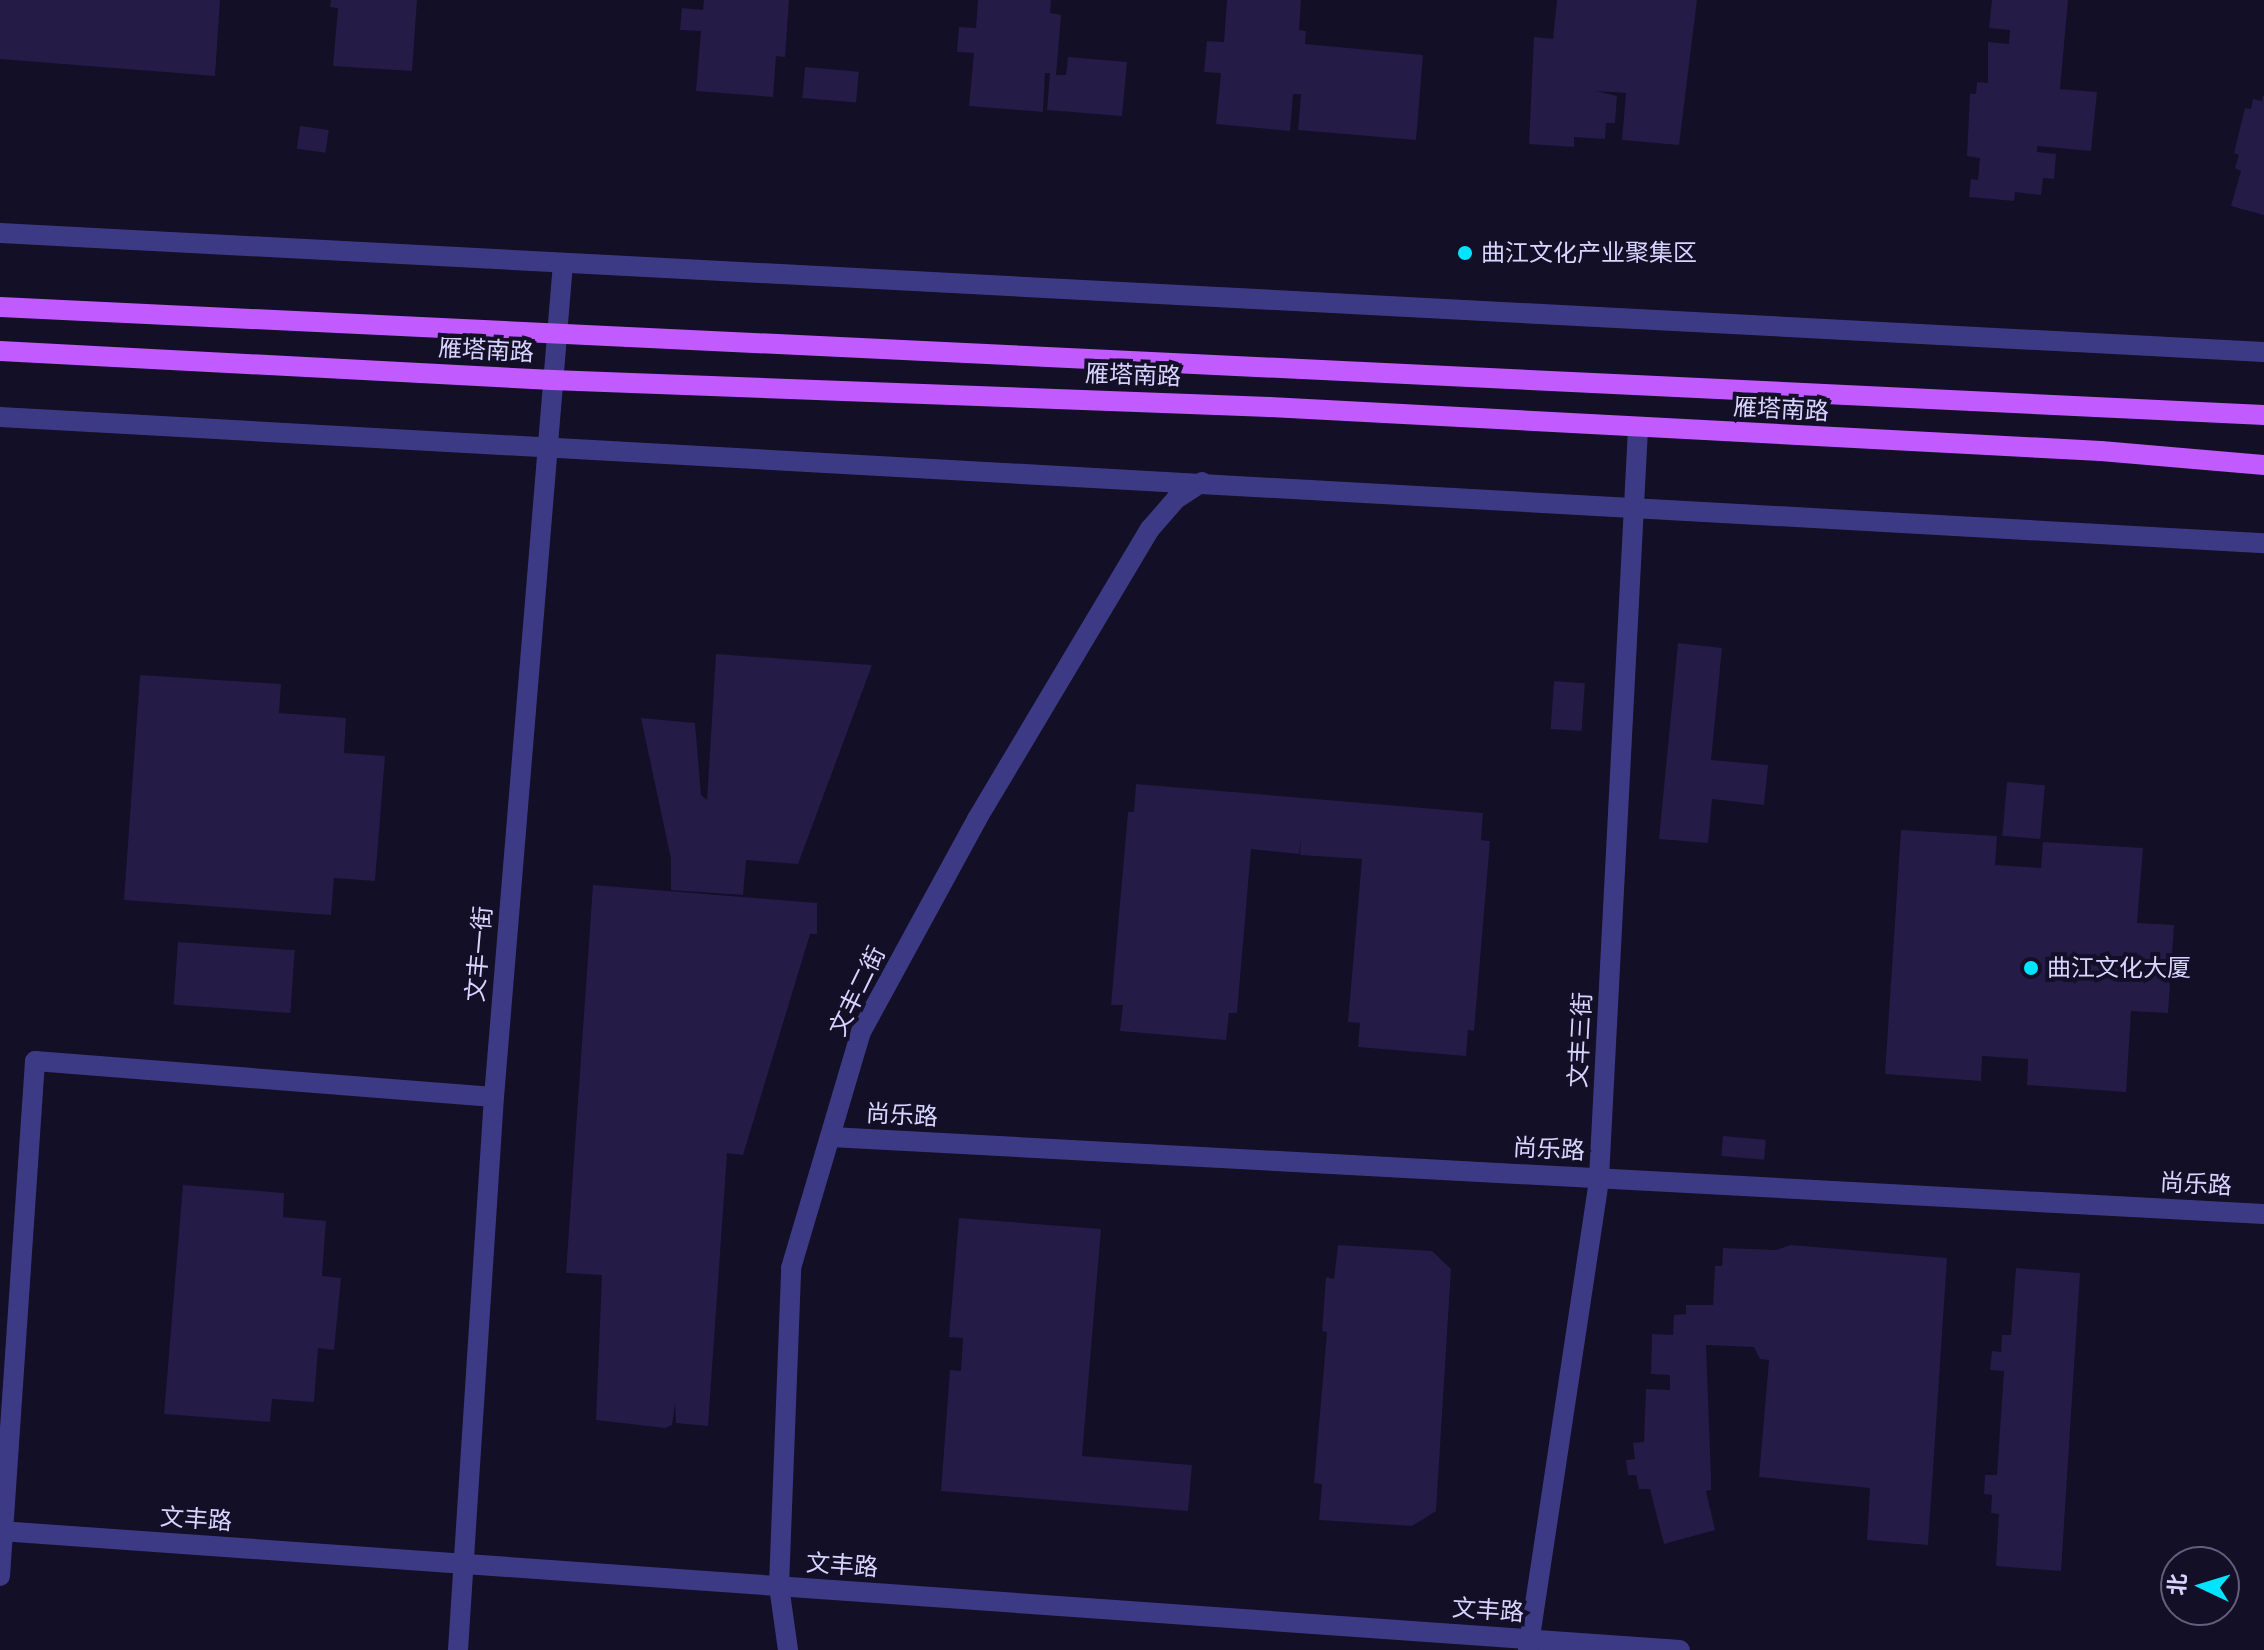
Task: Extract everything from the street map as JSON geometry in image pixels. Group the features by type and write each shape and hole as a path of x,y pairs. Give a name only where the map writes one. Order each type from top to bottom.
{"main road":[{"name":"雁塔南路","path":"0,307 2264,415"},
{"name":"雁塔南路","path":"0,351 552,380 1269,407 2101,451 2264,465"}],"street":[{"path":"0,233 2264,352"},
{"name":"文丰一街","path":"458,1650 494,1097 563,263"},
{"path":"0,417 546,451 1202,482 2264,543"},
{"name":"文丰三街","path":"1529,1645 1599,1178 1638,428"},
{"name":"文丰二街","path":"788,1650 779,1586 791,1268 861,1032 977,819 1150,529 1176,499 1202,482"},
{"path":"0,1576 35,1061 494,1097"},
{"name":"尚乐路","path":"831,1137 2264,1214"},
{"name":"文丰路","path":"2,1531 779,1586 1529,1645 1680,1650"}],"building":[{"path":"0,0 220,0 215,76 0,59"},
{"path":"331,0 417,0 412,71 333,66 338,8 330,7"},
{"path":"704,0 789,0 785,57 776,56 773,97 696,91 701,31 680,30 682,8 703,10"},
{"path":"978,0 1051,0 1050,13 1061,15 1056,75 1066,75 1068,57 1127,62 1122,116 1047,110 1050,73 1045,73 1043,112 969,106 974,53 957,52 959,27 976,28"},
{"path":"1227,0 1301,0 1299,30 1306,31 1305,44 1423,55 1416,140 1298,130 1301,94 1293,94 1290,131 1216,124 1221,73 1204,72 1207,41 1224,42"},
{"path":"1557,0 1697,0 1679,145 1622,140 1626,93 1596,91 1617,96 1615,123 1606,123 1605,139 1574,137 1574,147 1529,144 1534,37 1553,39"},
{"path":"1992,0 2068,0 2060,89 2097,92 2091,151 2037,146 2037,152 2056,154 2054,179 2043,178 2041,195 2015,192 2014,201 1969,197 1971,179 1978,180 1980,158 1967,156 1970,94 1976,94 1977,82 1988,83 1988,42 2009,44 2010,30 1989,28"},
{"path":"805,67 859,72 856,103 802,98"},
{"path":"2263,95 2264,215 2231,206 2241,171 2235,168 2239,155 2234,153 2245,108 2251,109 2253,99 2262,101"},
{"path":"300,126 329,130 326,153 297,149"},
{"path":"1678,643 1722,648 1711,760 1768,765 1764,805 1712,799 1708,843 1659,839"},
{"path":"716,654 872,665 798,864 746,860 743,895 671,890 671,859 641,718 695,723 701,795 707,800"},
{"path":"140,675 281,684 279,713 346,718 344,753 385,756 375,881 334,878 331,915 124,900"},
{"path":"1554,681 1585,683 1582,731 1551,729"},
{"path":"2007,782 2045,785 2040,839 2002,836"},
{"path":"1136,784 1483,813 1481,840 1490,841 1474,1031 1468,1030 1466,1056 1358,1047 1360,1023 1348,1022 1362,859 1300,855 1301,839 1299,854 1251,849 1237,1013 1229,1013 1226,1040 1120,1031 1123,1005 1111,1005 1128,812 1134,812"},
{"name":"曲江文化大厦","path":"1901,830 1997,836 1995,865 2041,868 2043,842 2143,848 2137,923 2174,925 2168,1013 2131,1011 2126,1092 2027,1085 2028,1059 1982,1056 1981,1081 1885,1074"},
{"path":"593,885 817,903 817,934 810,934 743,1155 727,1153 708,1426 676,1423 675,1404 672,1425 665,1428 596,1420 602,1275 566,1273"},
{"path":"178,942 295,950 290,1013 174,1005"},
{"path":"1723,1136 1766,1140 1764,1160 1721,1156"},
{"path":"183,1185 284,1193 283,1217 326,1221 322,1276 341,1278 334,1350 318,1348 314,1402 272,1399 270,1422 164,1414"},
{"path":"959,1218 1101,1229 1082,1456 1192,1465 1188,1511 941,1491 950,1370 961,1371 963,1338 949,1337"},
{"path":"1338,1245 1432,1251 1451,1269 1436,1511 1412,1526 1319,1520 1322,1484 1314,1483 1327,1332 1322,1331 1326,1277 1334,1279"},
{"path":"1791,1245 1947,1258 1928,1545 1867,1540 1870,1488 1759,1477 1769,1360 1760,1359 1754,1347 1706,1345 1711,1490 1706,1491 1715,1530 1664,1544 1650,1489 1639,1489 1636,1475 1628,1475 1626,1460 1635,1459 1633,1443 1644,1442 1646,1389 1670,1390 1670,1375 1651,1374 1652,1334 1673,1335 1674,1315 1686,1314 1686,1305 1713,1305 1715,1266 1722,1266 1723,1248 1776,1250"},
{"path":"2016,1268 2080,1273 2061,1571 1996,1566 1999,1514 1991,1513 1992,1495 1984,1494 1985,1475 1997,1475 2004,1371 1990,1370 1992,1351 2001,1352 2002,1335 2011,1335"}],"place":[{"name":"曲江文化产业聚集区","path":"1465,253"},
{"name":"曲江文化大厦","path":"2031,968"}]}
